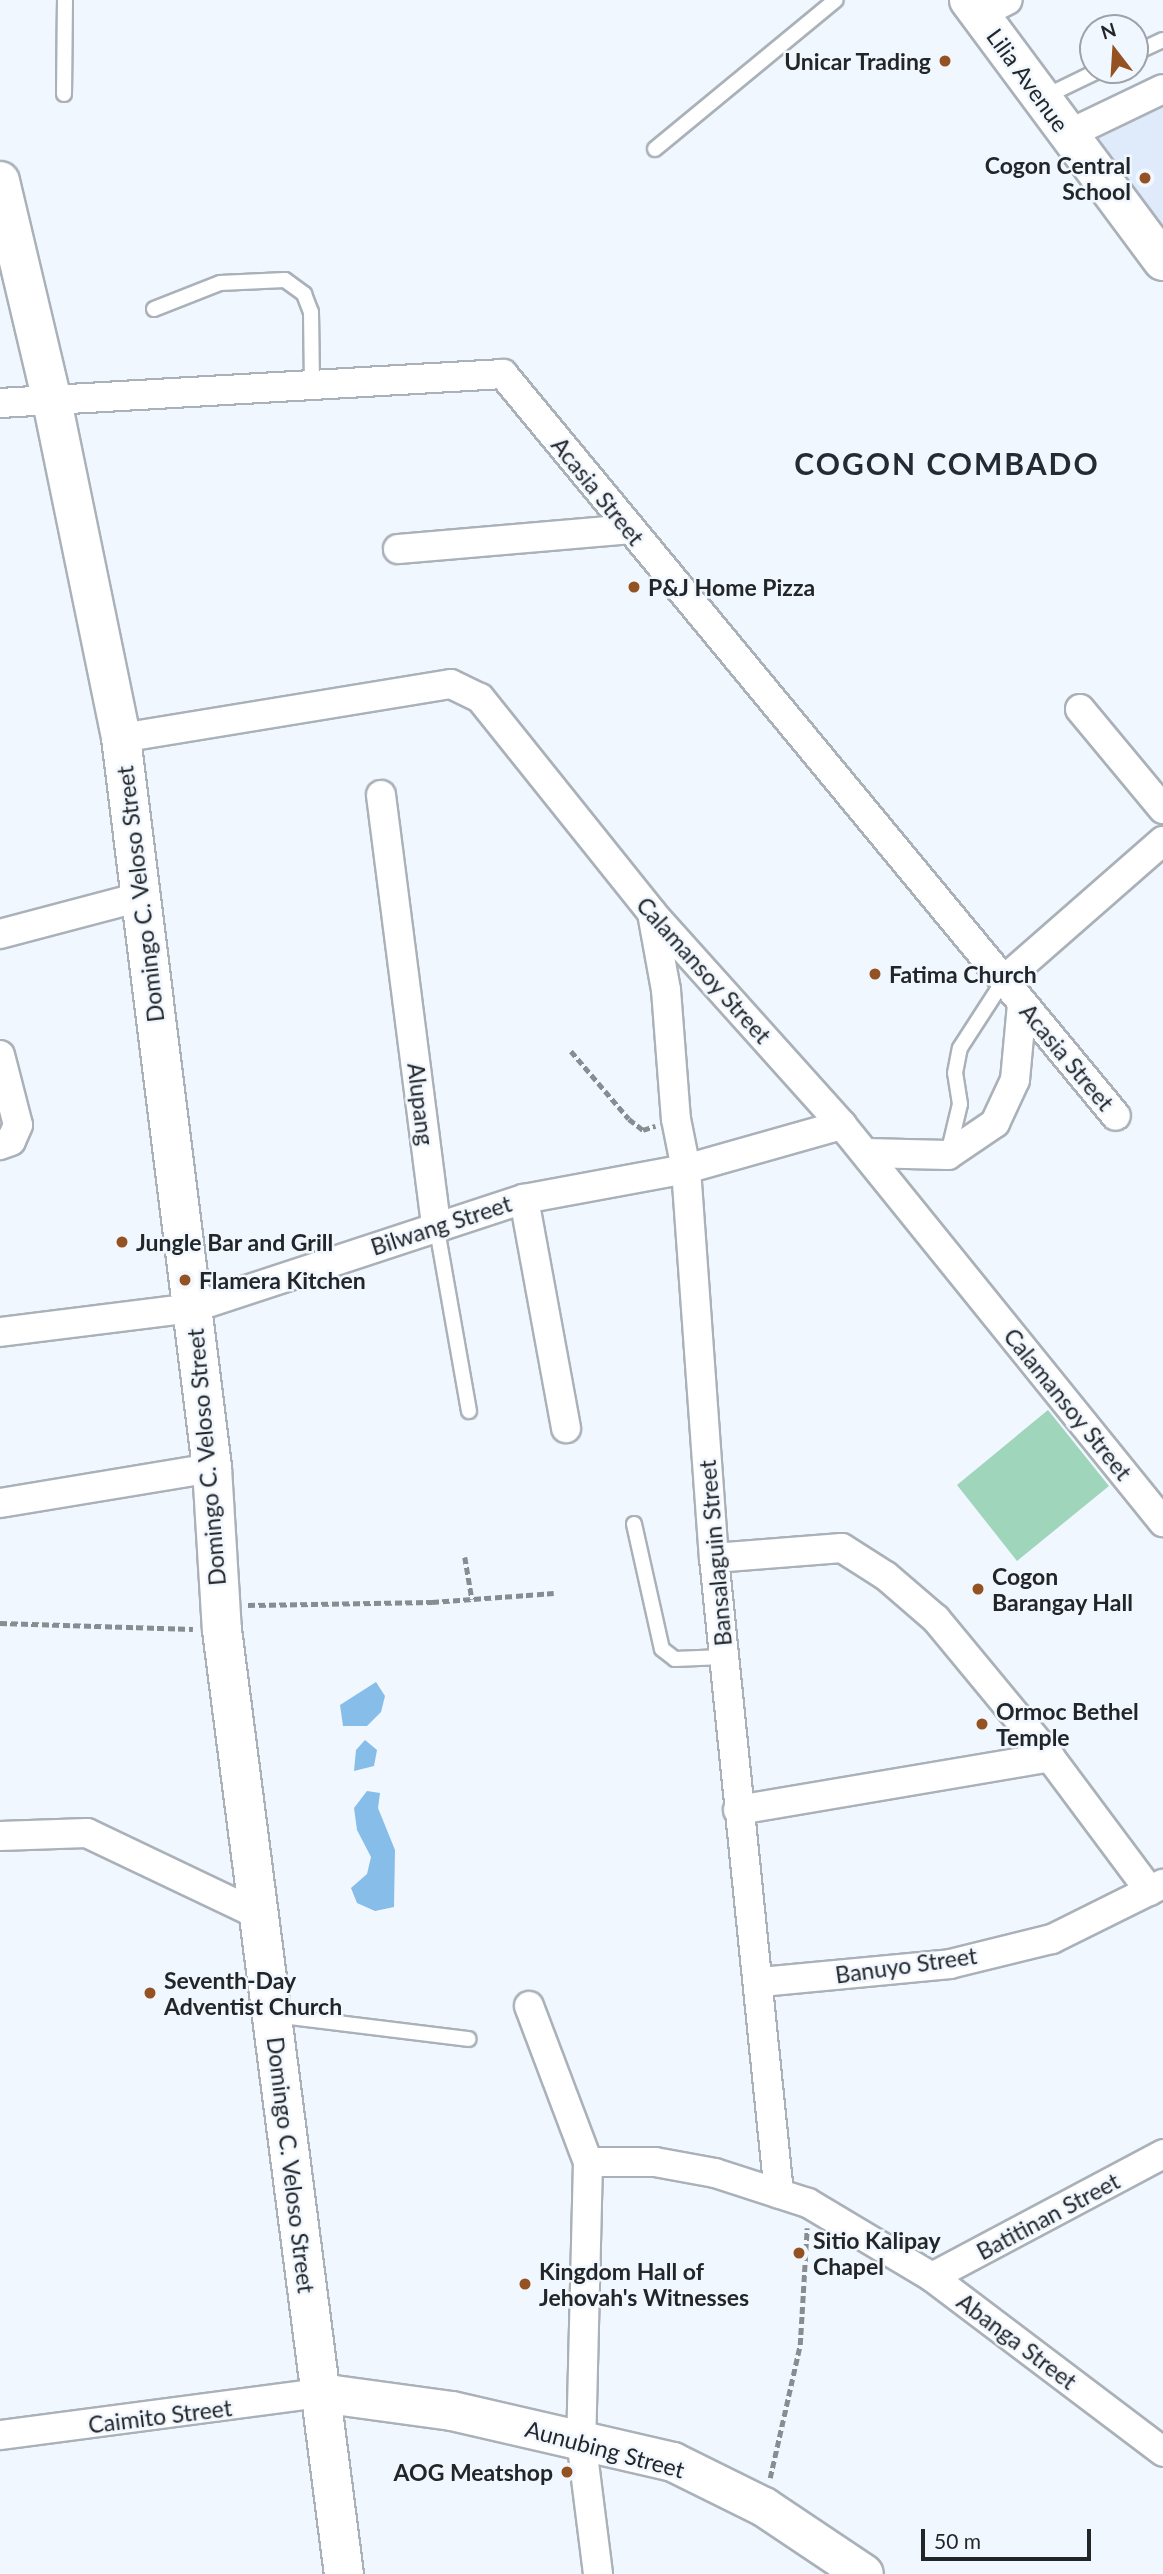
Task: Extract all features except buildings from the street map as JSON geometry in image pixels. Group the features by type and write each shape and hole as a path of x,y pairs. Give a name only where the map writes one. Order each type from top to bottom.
{"main road":[{"name":"Lilia Avenue","path":"986,5 1041,98 1163,261"},
{"name":"Domingo C. Veloso Street","path":"0,181 52,401 121,738 212,1468 221,1618 344,2574"},
{"name":"Aunubing Street","path":"320,2393 452,2412 581,2439 673,2462 764,2507 864,2574"}],"street":[{"path":"1067,135 1163,89"},
{"name":"Acasia Street","path":"0,403 503,374 1116,1116"},
{"path":"398,549 629,529"},
{"name":"Calamansoy Street","path":"121,738 451,684 480,698 652,913 866,1153 1163,1522"},
{"path":"1080,709 1163,809"},
{"name":"Alupang","path":"382,795 436,1224"},
{"path":"1004,980 1163,841"},
{"path":"0,934 140,897"},
{"name":"Bansalaguin Street","path":"652,913 666,990 676,1119 686,1168 714,1558 738,1810 761,1982 779,2194"},
{"path":"866,1153 948,1155 995,1123 1015,1080 1022,1005"},
{"path":"0,1055 18,1125 11,1141 0,1145"},
{"name":"Bilwang Street","path":"0,1332 192,1308 436,1224 524,1199 686,1168 842,1125"},
{"path":"524,1199 566,1428"},
{"path":"0,1503 212,1468"},
{"path":"714,1558 842,1548 887,1576 936,1619 1157,1888"},
{"path":"738,1810 1050,1756"},
{"path":"0,1836 87,1833 259,1915"},
{"name":"Banuyo Street","path":"761,1982 950,1964 1052,1939 1157,1888"},
{"path":"529,2006 588,2162 581,2439 598,2574"},
{"name":"Batitinan Street","path":"932,2277 1163,2154"},
{"name":"Abanga Street","path":"588,2162 655,2162 715,2173 808,2203 932,2277 1158,2441"},
{"name":"Caimito Street","path":"0,2435 320,2393"}],"lane":[{"path":"64,94 65,0"},
{"path":"655,149 836,0"},
{"path":"1041,98 1079,80"},
{"path":"154,309 220,283 285,280 304,294 311,312 313,384"},
{"path":"948,1155 960,1104 955,1073 960,1048 1004,980"},
{"name":"Alupang","path":"436,1224 469,1411"},
{"path":"634,1524 646,1564 655,1635 662,1649 675,1659 723,1657"},
{"path":"272,2015 468,2039"}],"path":[{"path":"571,1051 604,1093 643,1130 676,1119"},
{"path":"465,1557 472,1599"},
{"path":"0,1623 221,1618 554,1593"},
{"path":"764,2507 800,2345 808,2203"}],"shaded area":[{"name":"Cogon Central School","path":"1163,96 1163,226 1091,131"}],"green space":[{"path":"1048,1410 1109,1486 1017,1561 957,1485"}],"water":[{"path":"376,1682 385,1696 381,1712 367,1726 343,1726 340,1705"},
{"path":"365,1740 377,1750 374,1766 354,1771 356,1750"},
{"path":"367,1791 380,1793 378,1808 395,1850 394,1907 375,1911 357,1903 351,1888 367,1874 371,1857 357,1830 354,1808"}],"place":[{"name":"Unicar Trading","path":"945,61"},
{"name":"Cogon Central School","path":"1145,178"},
{"name":"P&J Home Pizza","path":"634,587"},
{"name":"Fatima Church","path":"875,974"},
{"name":"Jungle Bar and Grill","path":"122,1242"},
{"name":"Flamera Kitchen","path":"185,1280"},
{"name":"Cogon Barangay Hall","path":"978,1589"},
{"name":"Ormoc Bethel Temple","path":"982,1724"},
{"name":"Seventh-Day Adventist Church","path":"150,1993"},
{"name":"Sitio Kalipay Chapel","path":"799,2253"},
{"name":"Kingdom Hall of Jehovah's Witnesses","path":"525,2284"},
{"name":"AOG Meatshop","path":"567,2472"}],"district":[{"name":"COGON COMBADO","path":"947,463"}]}
